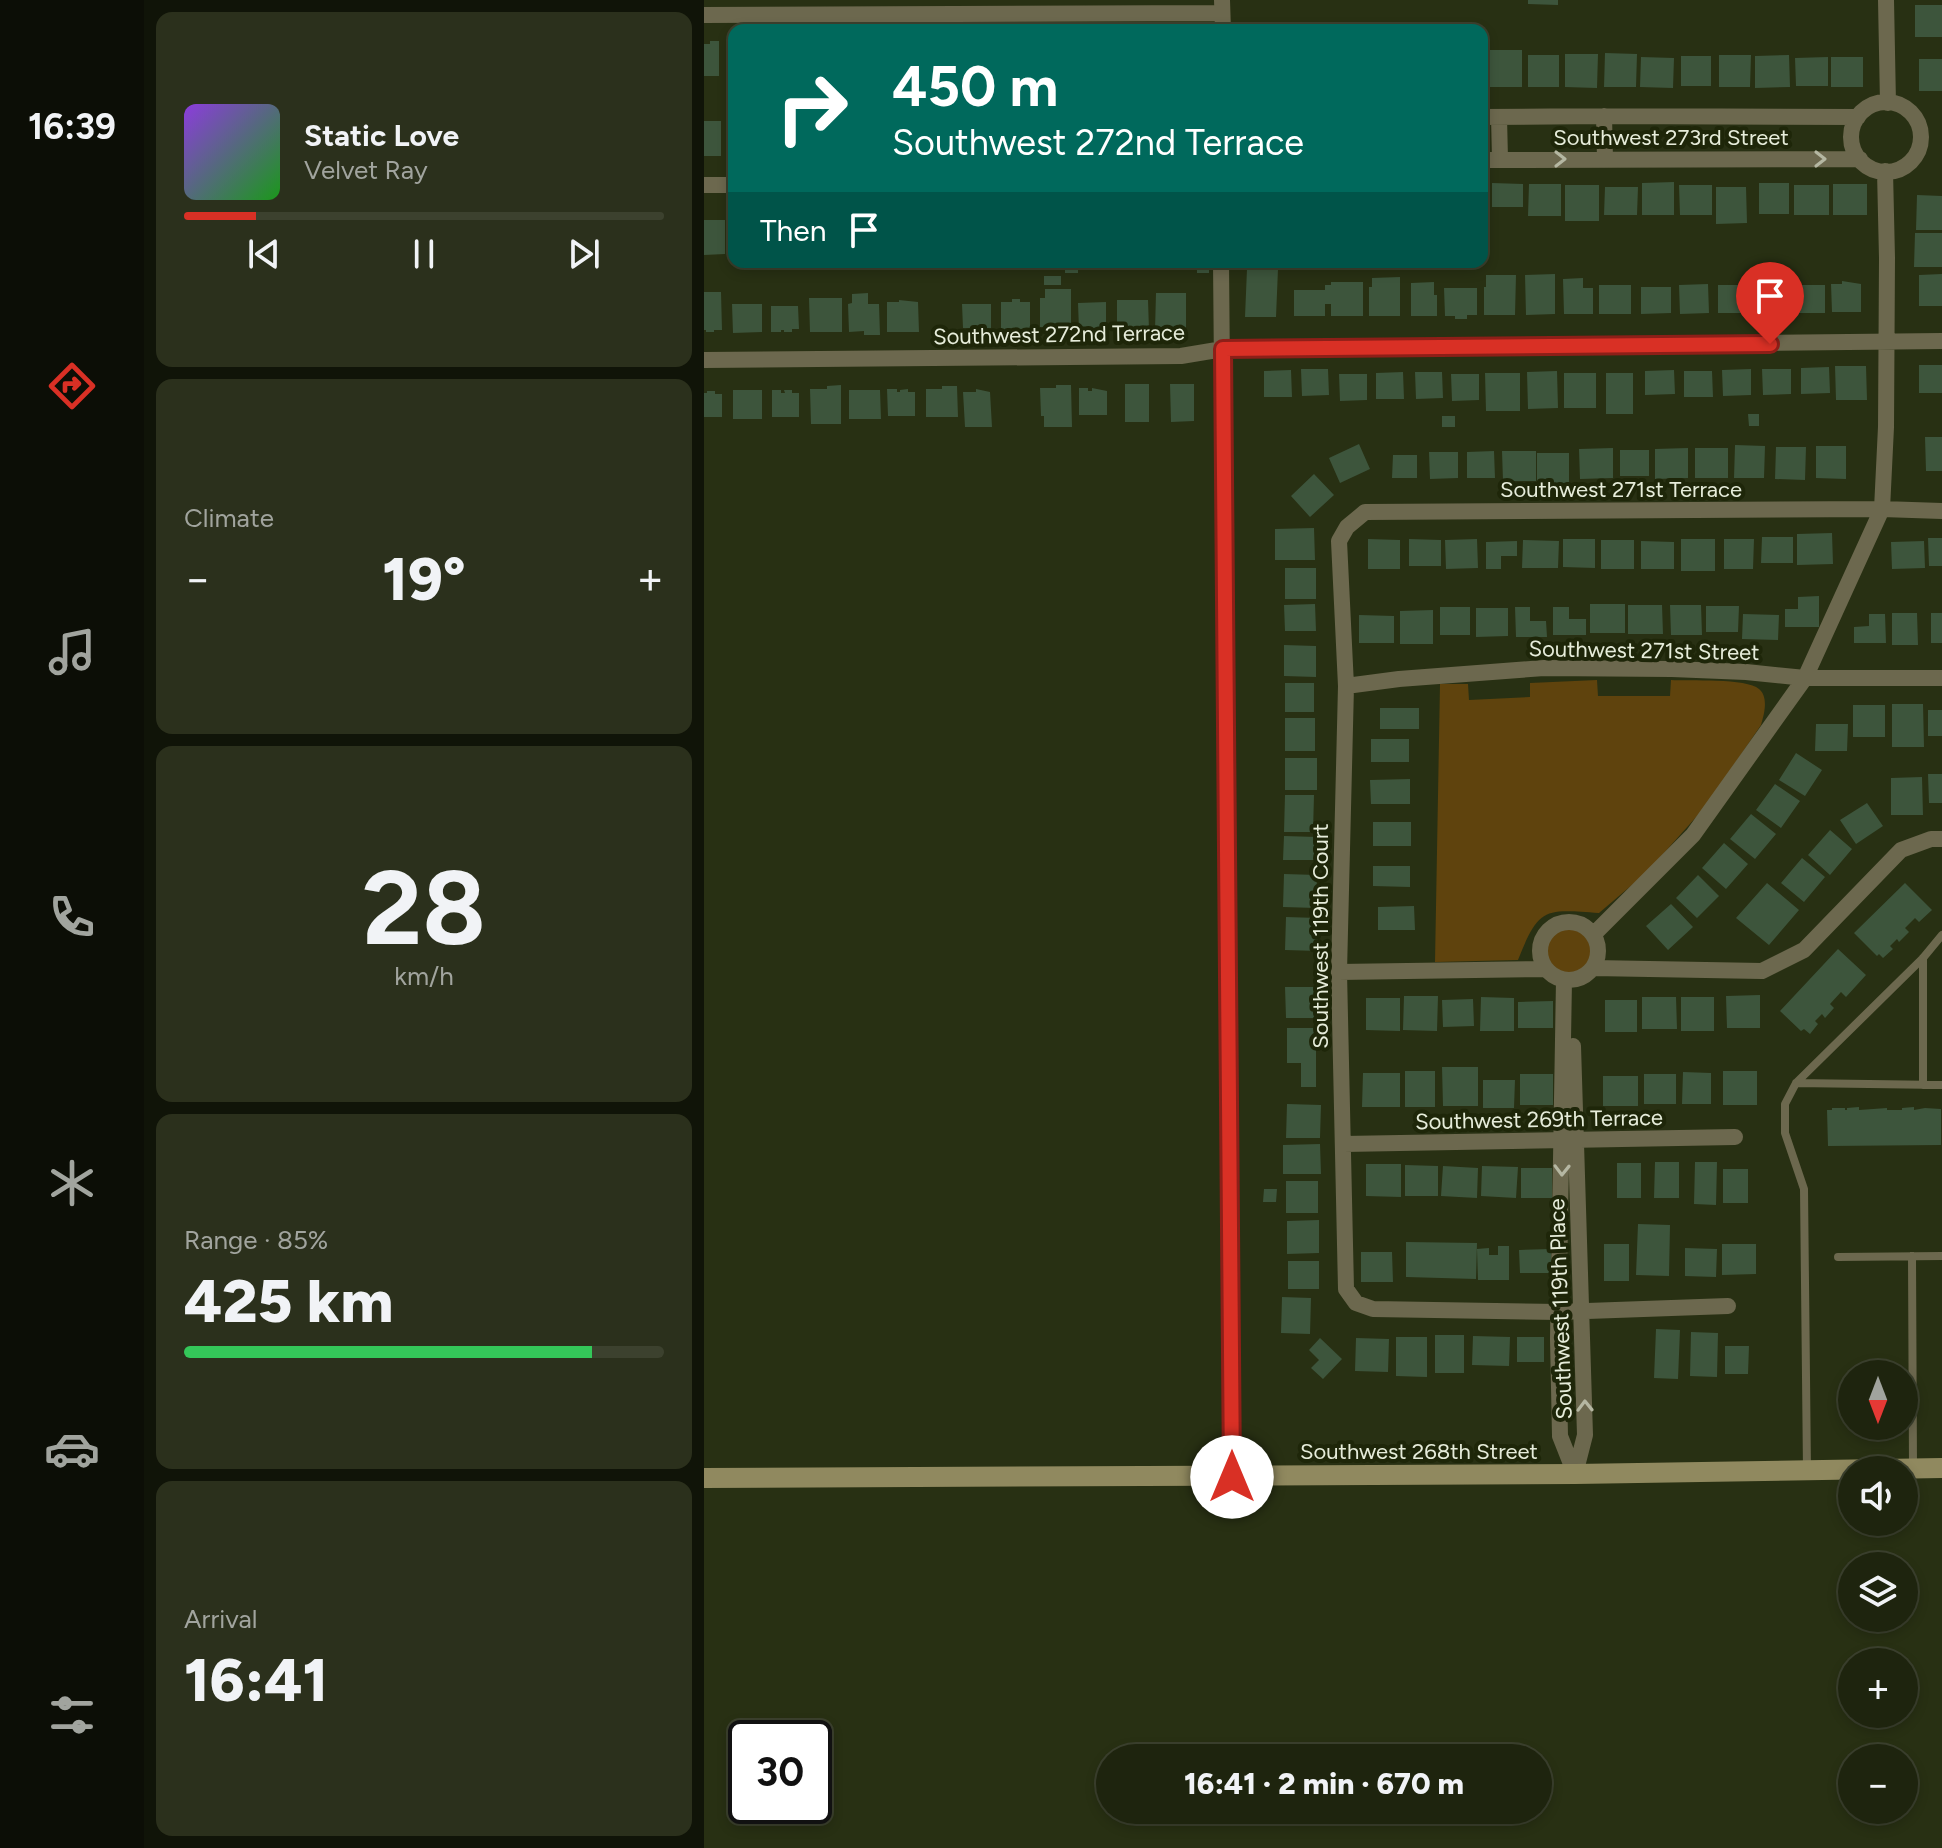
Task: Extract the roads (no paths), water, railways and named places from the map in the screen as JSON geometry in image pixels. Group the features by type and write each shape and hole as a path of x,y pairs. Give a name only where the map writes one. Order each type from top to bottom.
{"main road":[{"name":"Southwest 268th Street","path":"1918,1469 1942,1468"},
{"name":"Southwest 268th Street","path":"704,1478 1232,1477 1838,1470"}],"street":[{"path":"1886,0 1888,103"},
{"path":"704,15 1222,14"},
{"path":"1888,103 1906,109 1915,117 1921,138 1919,150 1913,159 1894,171 1871,168 1860,159 1852,142 1852,130 1858,117 1873,105 1888,103"},
{"path":"1604,116 1605,159"},
{"path":"1488,117 1858,117"},
{"path":"1499,117 1500,159"},
{"name":"Southwest 273rd Street","path":"1488,160 1860,159"},
{"path":"1594,934 1693,835 1805,678 1882,509 1886,427 1885,171"},
{"path":"704,185 728,185"},
{"path":"1221,268 1232,1477"},
{"name":"Southwest 272nd Terrace","path":"704,360 1181,356 1223,349 1942,341"},
{"name":"Southwest 271st Terrace","path":"1340,566 1339,541 1347,527 1365,512 1942,511"},
{"name":"Southwest 119th Court","path":"1340,566 1346,686 1339,972 1346,1289 1356,1303 1373,1309 1559,1312"},
{"name":"Southwest 271st Street","path":"1346,686 1544,668 1672,669 1805,678 1942,678"},
{"path":"1593,968 1762,971 1804,950 1901,850 1931,839 1942,839"},
{"path":"1560,923 1578,923 1587,927 1598,942 1598,960 1593,968 1581,978 1568,980 1551,975 1540,952 1545,934 1560,923"},
{"path":"1339,972 1546,969"},
{"name":"Southwest 119th Place","path":"1568,980 1570,1140 1584,1351 1585,1435 1575,1474"},
{"name":"Southwest 269th Terrace","path":"1344,1144 1735,1137"},
{"name":"Southwest 119th Place","path":"1570,1140 1558,1352 1560,1436 1575,1474"},
{"path":"1559,1312 1728,1306"}],"lane":[{"path":"1807,1470 1804,1189 1785,1133 1785,1104 1796,1083 1923,958 1942,935"},
{"path":"1923,958 1923,1085"},
{"path":"1796,1083 1942,1085"},
{"path":"1912,1256 1913,1456"},
{"path":"1838,1257 1942,1256"},
{"path":"1558,1352 1584,1351"}]}
